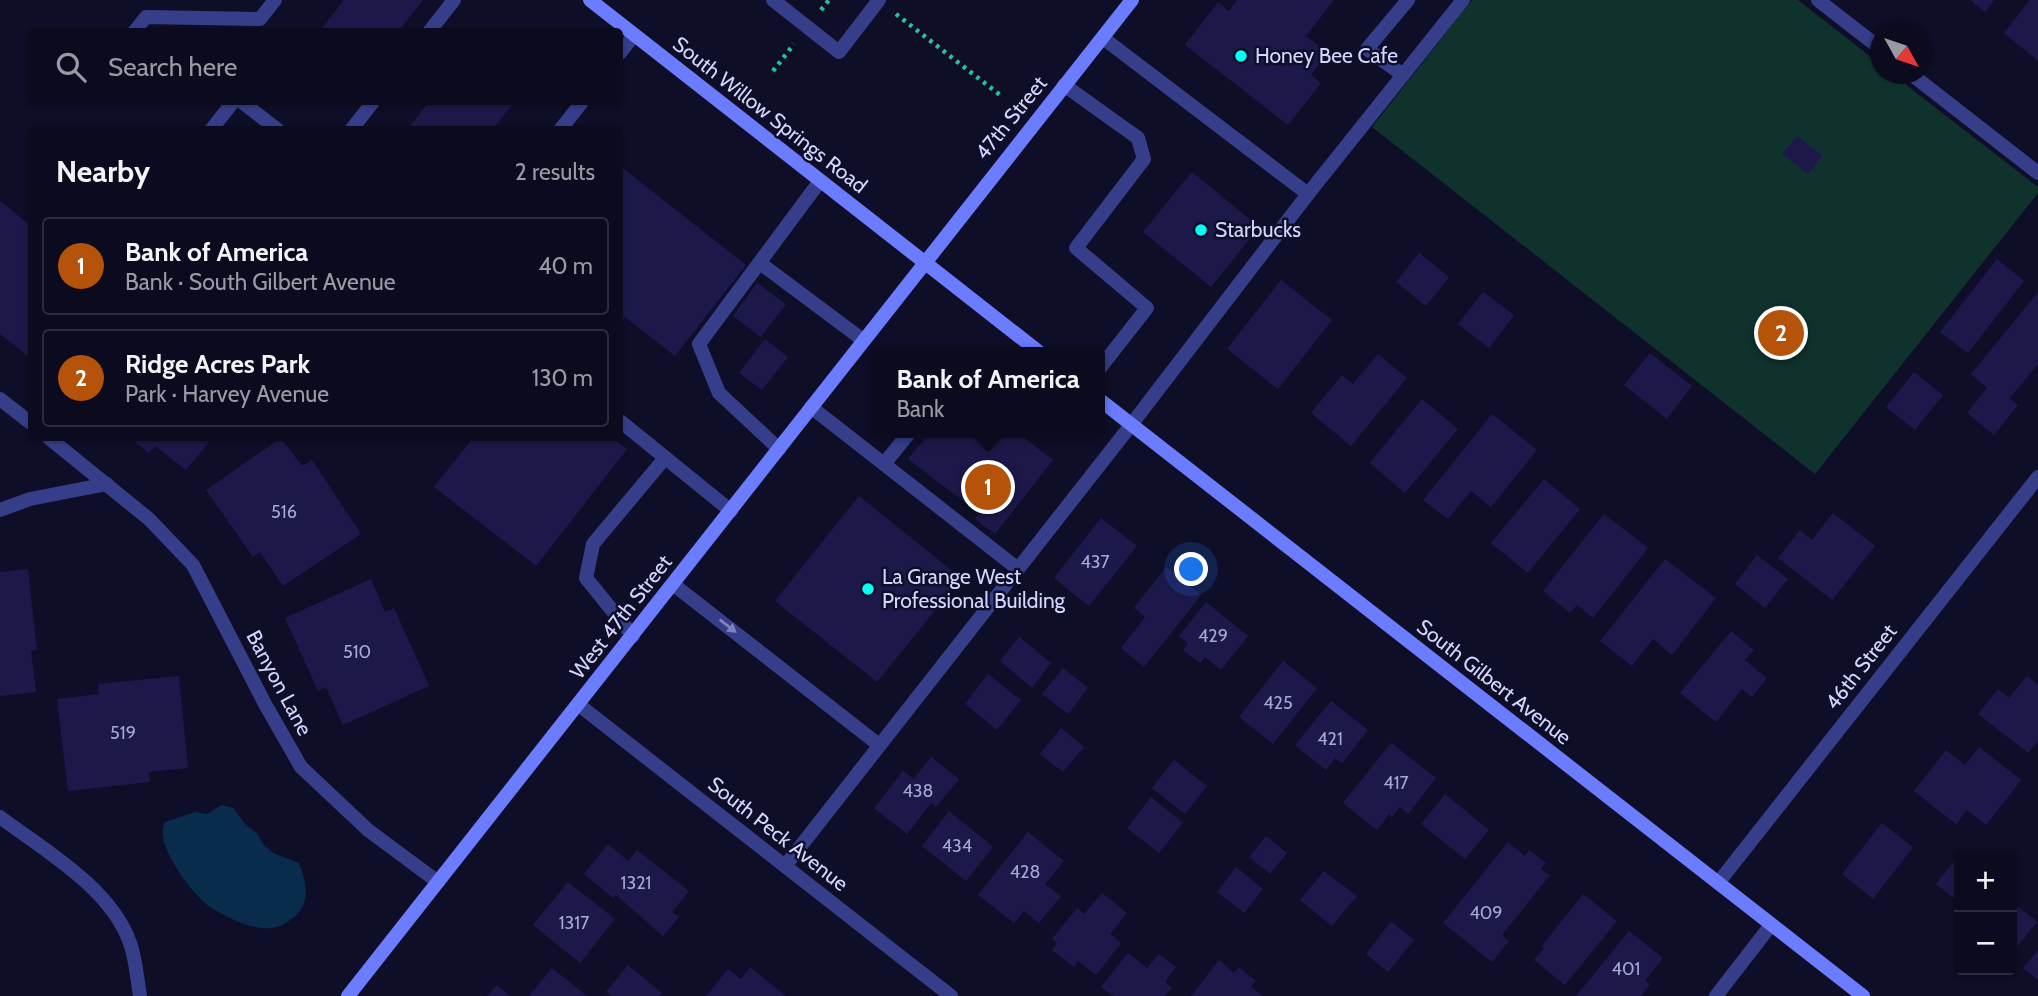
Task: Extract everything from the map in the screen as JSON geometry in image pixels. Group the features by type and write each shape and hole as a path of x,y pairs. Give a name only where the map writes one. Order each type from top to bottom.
{"street":[{"path":"137,28 146,17 260,19 275,0"},
{"path":"432,28 454,0"},
{"name":"South Willow Springs Road","path":"590,0 923,262"},
{"path":"773,0 839,52 879,0"},
{"name":"47th Street","path":"923,262 1132,0"},
{"path":"1403,75 1367,49 1408,0"},
{"path":"785,866 1131,425 1308,194 1463,0"},
{"path":"1818,0 1870,40"},
{"path":"623,49 634,35"},
{"path":"1102,37 1308,194"},
{"path":"1924,84 2038,173"},
{"path":"1064,85 1138,138 1144,159 1076,248 1147,308 1105,362"},
{"path":"214,126 231,105"},
{"path":"246,105 273,126"},
{"path":"354,126 371,105"},
{"path":"563,126 580,105"},
{"path":"779,449 719,393 699,344 821,181"},
{"path":"923,262 1033,347"},
{"name":"West 47th Street","path":"348,996 674,585 923,262"},
{"path":"760,263 863,340"},
{"path":"0,399 28,421"},
{"name":"South Gilbert Avenue","path":"1105,404 1863,996"},
{"path":"811,407 1018,569"},
{"path":"623,423 731,511"},
{"path":"884,464 905,438"},
{"name":"Banyon Lane","path":"53,441 149,519 193,565 301,767 368,830 438,882"},
{"path":"633,636 586,578 593,544 666,458"},
{"name":"46th Street","path":"1718,883 2038,477"},
{"path":"0,510 30,499 107,484"},
{"path":"674,585 879,745"},
{"name":"South Peck Avenue","path":"579,705 951,996"},
{"path":"0,817 84,881 104,900 130,943 140,996"},
{"path":"1716,996 1772,925"}],"path":[{"path":"879,0 1000,95"}],"green space":[{"path":"1472,0 1798,0 1870,56 1870,84 1905,84 2038,187 2038,193 1815,474 1372,127"}],"water":[{"path":"222,805 233,808 273,853 299,863 304,879 305,901 297,914 283,924 273,928 249,926 215,910 191,889 170,857 163,837 165,822 195,812 207,814"}],"building":[{"path":"344,0 423,0 401,28 322,28"},
{"path":"1237,0 1334,0 1306,36 1328,53 1311,75 1321,83 1288,125 1185,45 1218,2 1229,11"},
{"path":"1970,0 1994,0 1985,12"},
{"path":"2030,0 2038,0 2038,61 2004,33"},
{"path":"427,105 512,105 495,126 410,126"},
{"path":"1797,136 1823,156 1808,174 1782,154"},
{"path":"623,168 746,265 675,356 625,317 623,320"},
{"name":"Starbucks","path":"1192,172 1259,227 1211,287 1143,232"},
{"path":"0,201 28,224 28,356 0,334"},
{"path":"1419,253 1449,277 1426,306 1396,282"},
{"path":"1997,259 2024,281 1968,353 1940,332"},
{"path":"1281,280 1332,320 1278,389 1227,349"},
{"path":"757,283 786,304 761,337 733,316"},
{"path":"1483,292 1514,315 1489,348 1458,324"},
{"path":"2038,292 2038,364 2010,398 2018,405 1994,435 1967,413 1987,388 1971,374"},
{"path":"765,339 788,357 762,390 739,373"},
{"path":"1650,353 1692,386 1667,419 1624,385"},
{"path":"1378,354 1407,378 1351,446 1311,413 1342,375 1353,384"},
{"path":"1914,372 1943,395 1915,430 1886,407"},
{"path":"1422,399 1458,429 1405,493 1370,463"},
{"path":"1492,414 1537,450 1491,507 1471,491 1448,519 1423,500"},
{"path":"926,438 1024,438 1053,460 995,534 975,519 979,513 908,459"},
{"path":"134,441 210,441 186,470 155,446 149,453"},
{"path":"277,441 283,441 302,466 312,460 361,534 283,586 260,552 253,557 206,490"},
{"path":"471,441 616,441 627,449 536,566 434,487"},
{"path":"1544,479 1580,509 1528,573 1491,543"},
{"name":"La Grange West Professional Building","path":"859,496 961,578 877,682 775,601"},
{"path":"1833,513 1875,546 1832,600 1778,558 1800,530 1812,540"},
{"path":"1604,514 1648,548 1593,618 1577,605 1570,613 1543,591"},
{"path":"1101,518 1137,546 1089,606 1054,578"},
{"path":"1757,555 1788,579 1765,608 1735,584"},
{"path":"1665,559 1716,598 1672,655 1653,639 1632,666 1600,641"},
{"path":"1166,567 1201,595 1144,667 1121,648 1145,617 1134,608"},
{"path":"28,569 37,650 31,651 36,692 0,696 0,572"},
{"path":"371,579 385,612 394,608 429,686 343,725 326,687 318,691 285,618"},
{"path":"1206,602 1248,636 1221,670 1205,657 1200,663 1183,650 1188,643 1179,636"},
{"path":"1731,631 1754,650 1745,660 1767,678 1752,697 1742,689 1716,722 1680,693"},
{"path":"1019,637 1051,663 1032,688 1000,661"},
{"path":"1283,661 1317,688 1273,744 1239,717"},
{"path":"1063,668 1088,688 1068,714 1042,694"},
{"path":"988,674 1021,700 997,730 965,704"},
{"path":"179,676 188,768 149,772 150,782 68,791 57,699 99,694 98,684"},
{"path":"2027,676 2038,685 2038,741 2028,753 1978,714 1998,689 2009,698"},
{"path":"1331,701 1368,730 1342,763 1335,758 1326,770 1295,745"},
{"path":"1061,728 1084,747 1063,772 1040,754"},
{"path":"1391,743 1436,778 1408,814 1400,807 1392,817 1389,814 1377,830 1343,803"},
{"path":"1979,747 2021,780 1986,825 1967,810 1956,824 1914,791 1946,750 1965,765"},
{"path":"931,757 959,779 936,807 931,803 907,834 874,808 903,771 914,779"},
{"path":"1174,760 1207,786 1185,814 1152,788"},
{"path":"1445,794 1489,830 1465,859 1421,824"},
{"path":"1151,797 1183,823 1159,853 1127,828"},
{"path":"949,811 993,847 966,881 922,846"},
{"path":"1882,823 1913,847 1873,899 1842,874"},
{"path":"1028,832 1064,861 1045,884 1061,896 1039,923 1024,911 1014,923 978,895"},
{"path":"1266,836 1287,853 1270,874 1249,857"},
{"path":"1508,842 1525,856 1529,850 1546,863 1541,869 1550,875 1502,935 1509,941 1492,962 1443,923"},
{"path":"608,844 628,861 637,850 689,891 672,912 679,917 663,936 616,895 613,898 584,874"},
{"path":"1954,862 1954,898 1936,884"},
{"path":"1236,867 1263,889 1244,913 1217,892"},
{"path":"1324,871 1357,896 1332,926 1300,900"},
{"path":"568,882 615,919 580,963 533,925"},
{"path":"1102,893 1127,913 1110,934 1121,943 1096,975 1078,961 1074,967 1052,950 1057,943 1052,939 1077,908 1084,914"},
{"path":"1583,894 1617,921 1565,985 1534,960"},
{"path":"2017,906 2037,922 2017,947"},
{"path":"1391,921 1414,940 1388,972 1366,954"},
{"path":"1629,931 1663,958 1645,981 1650,984 1641,996 1576,996"},
{"path":"2038,950 2038,980 2023,968"},
{"path":"1128,953 1147,968 1159,954 1176,967 1165,982 1172,988 1165,996 1113,996 1101,987"},
{"path":"1219,960 1234,973 1239,967 1256,981 1251,987 1263,996 1191,996"},
{"path":"628,965 662,993 659,996 612,996 606,992"},
{"path":"750,967 786,996 706,996 728,969 741,979"},
{"path":"552,968 587,996 529,996"},
{"path":"497,985 510,996 487,996"}],"place":[{"name":"Honey Bee Cafe","path":"1241,56"},
{"name":"Starbucks","path":"1201,230"},
{"name":"Ridge Acres Park","path":"1781,333"},
{"name":"Bank of America","path":"988,487"},
{"name":"La Grange West Professional Building","path":"868,589"}]}
